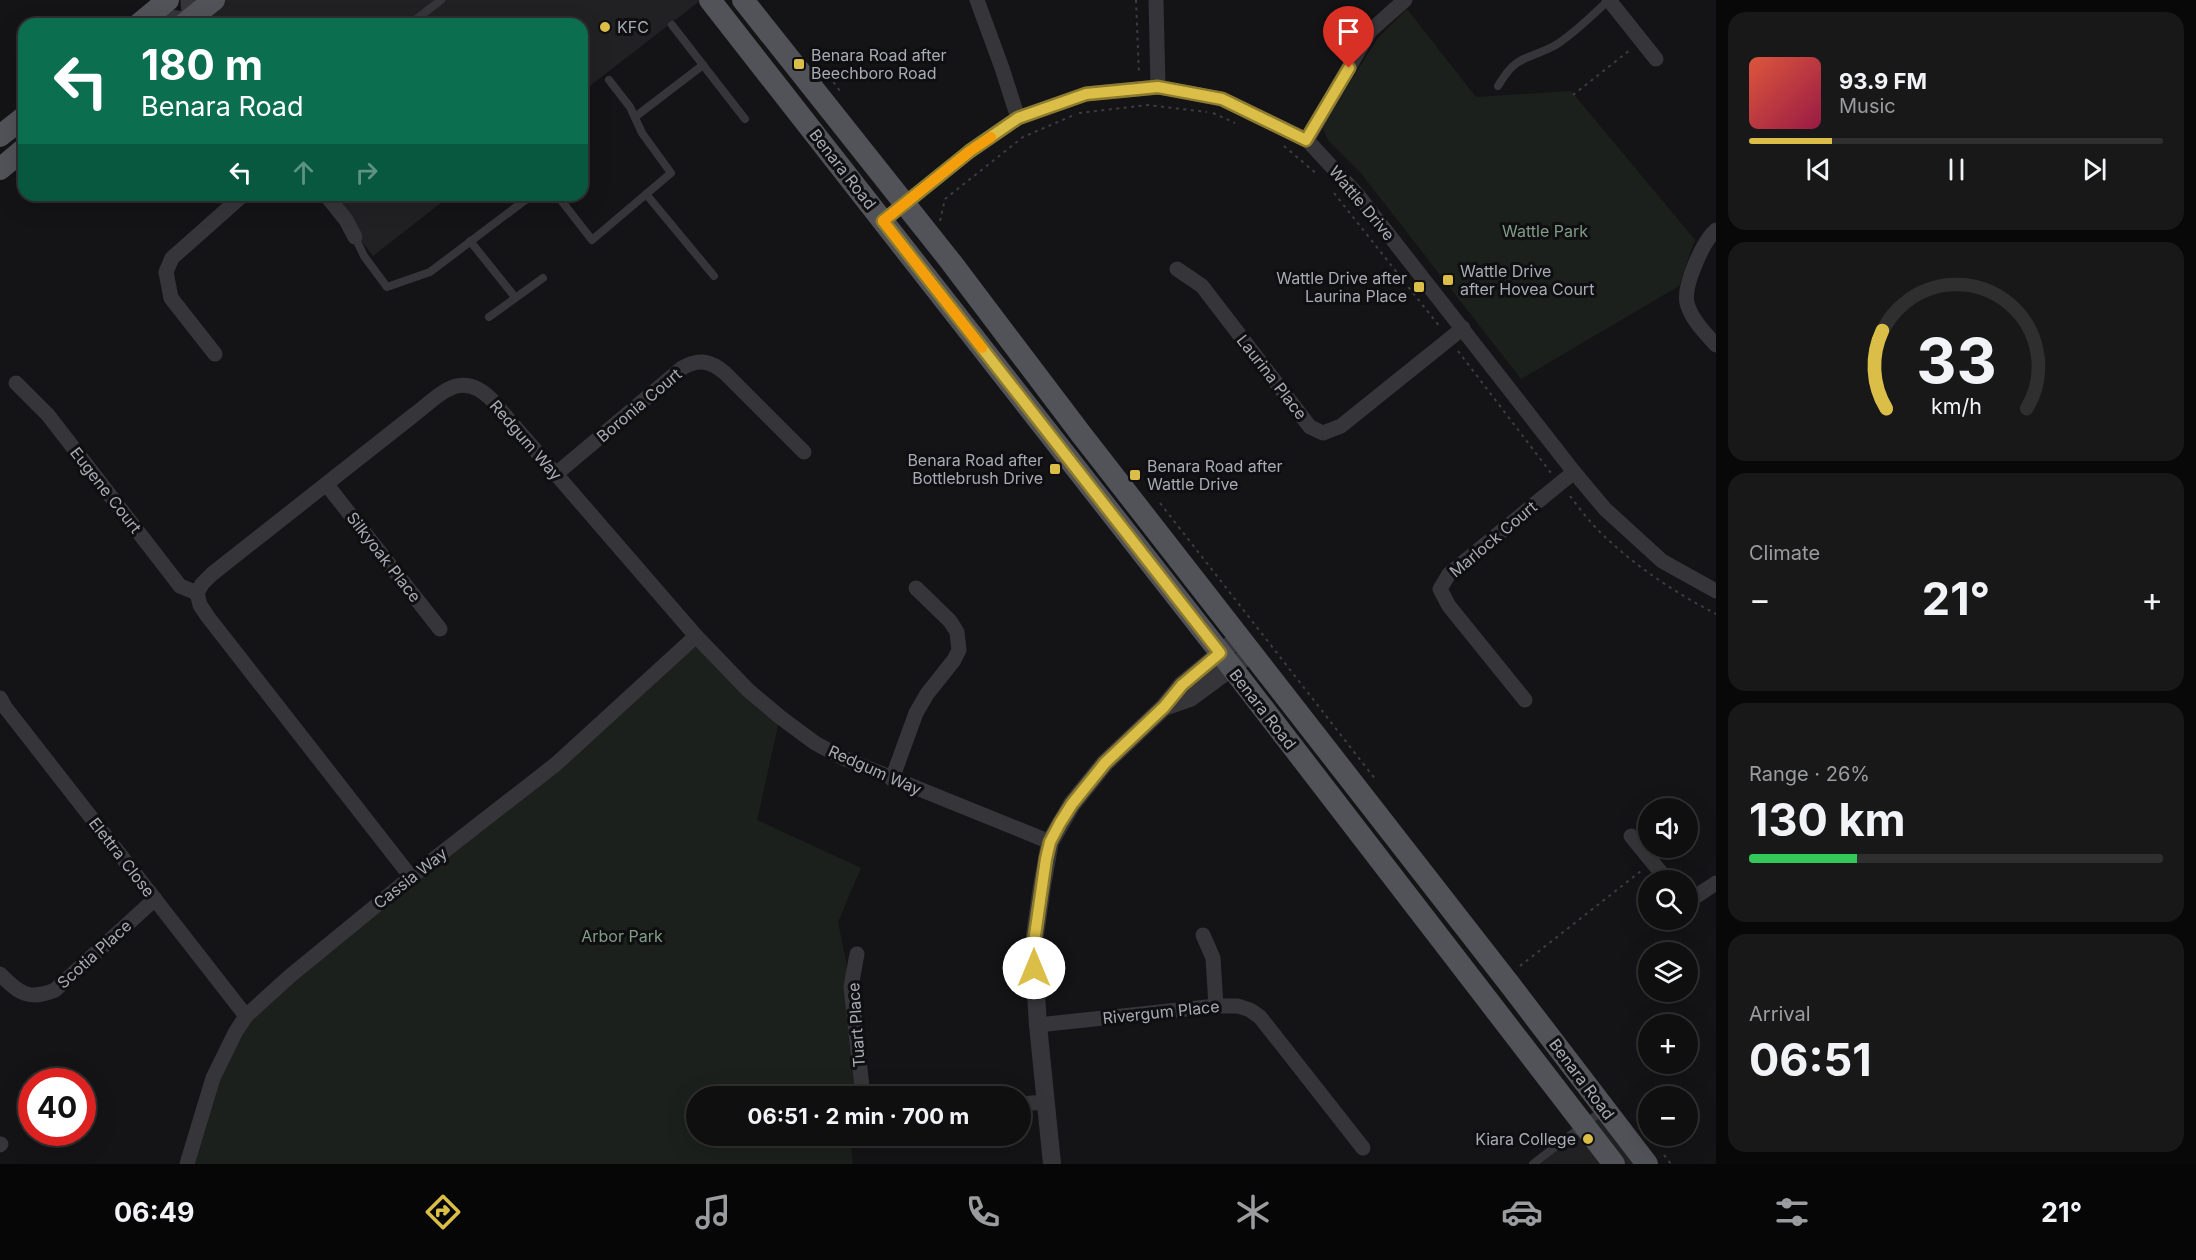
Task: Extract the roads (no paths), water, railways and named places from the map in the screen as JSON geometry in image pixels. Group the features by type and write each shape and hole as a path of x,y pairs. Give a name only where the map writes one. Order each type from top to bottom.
{"main road":[{"path":"148,18 168,0"},
{"path":"188,17 214,0"},
{"name":"Benara Road","path":"743,0 905,204 1647,1164"},
{"name":"Benara Road","path":"711,1 1226,661 1614,1164"},
{"path":"0,136 18,122"},
{"path":"0,170 18,154"},
{"path":"883,221 905,204"},
{"path":"1062,450 1081,434"},
{"path":"1433,931 1454,914"}],"street":[{"path":"977,0 1018,118"},
{"path":"1156,0 1158,87"},
{"path":"1306,140 1370,31 1405,0"},
{"path":"1609,0 1656,59"},
{"path":"167,18 188,17"},
{"name":"Wattle Drive","path":"905,204 970,151 1018,118 1086,94 1158,87 1222,99 1306,140 1357,194 1605,509 1662,561 1716,591"},
{"path":"215,354 171,298 166,272 172,258 236,201"},
{"path":"331,201 346,220 355,237"},
{"path":"1716,230 1708,237 1693,268 1686,301 1696,322 1716,345"},
{"name":"Laurina Place","path":"1177,269 1202,286 1310,427 1323,434 1341,426 1463,328"},
{"name":"Boronia Court","path":"556,474 682,368 704,361 715,364 725,373 804,452"},
{"name":"Eugene Court","path":"16,383 48,415 180,586 197,593"},
{"name":"Redgum Way","path":"197,593 212,574 415,414 448,389 458,385 471,385 482,390 696,636 747,690 792,727 843,758 1050,842"},
{"name":"Marlock Court","path":"1525,700 1449,606 1440,589 1449,574 1574,472"},
{"name":"Silkyoak Place","path":"327,484 440,628"},
{"path":"892,779 916,713 959,650 957,632 950,621 916,588"},
{"path":"197,593 200,605 208,617 411,877"},
{"name":"Cassia Way","path":"187,1164 213,1078 246,1016 290,976 411,877 556,764 696,636"},
{"path":"1052,1164 1033,949 1041,886 1050,842 1072,804 1116,752 1164,707 1190,698 1226,661 1245,646"},
{"name":"Elettra Close","path":"0,698 246,1016"},
{"path":"1631,836 1659,870"},
{"path":"1698,895 1716,883"},
{"name":"Scotia Place","path":"0,974 20,993 33,996 44,995 55,990 155,899"},
{"path":"1203,935 1213,958 1216,1006"},
{"name":"Tuart Place","path":"857,954 851,987 862,1086"},
{"name":"Rivergum Place","path":"1038,1025 1216,1006 1238,1006 1250,1010 1260,1017 1363,1148"},
{"path":"1031,1103 1046,1102"}],"lane":[{"path":"418,18 441,0"},
{"path":"1498,86 1508,69 1514,64 1555,45 1609,0"},
{"path":"672,25 745,119"},
{"path":"635,117 703,65"},
{"path":"562,201 592,240 670,173 642,133 630,107 609,80"},
{"path":"646,194 714,276"},
{"path":"355,237 363,256 387,287 430,272 524,201"},
{"path":"470,241 515,297"},
{"path":"489,317 543,278"},
{"path":"1533,1164 1605,1108"}],"place":[{"name":"KFC","path":"605,27"},
{"name":"Benara Road after Beechboro Road","path":"799,64"},
{"name":"Wattle Drive after Hovea Court","path":"1448,280"},
{"name":"Wattle Drive after Laurina Place","path":"1419,287"},
{"name":"Benara Road after Bottlebrush Drive","path":"1055,469"},
{"name":"Benara Road after Wattle Drive","path":"1135,475"},
{"name":"Kiara College","path":"1588,1139"}],"park label":[{"name":"Wattle Park","path":"1545,231"},
{"name":"Arbor Park","path":"622,936"}]}
